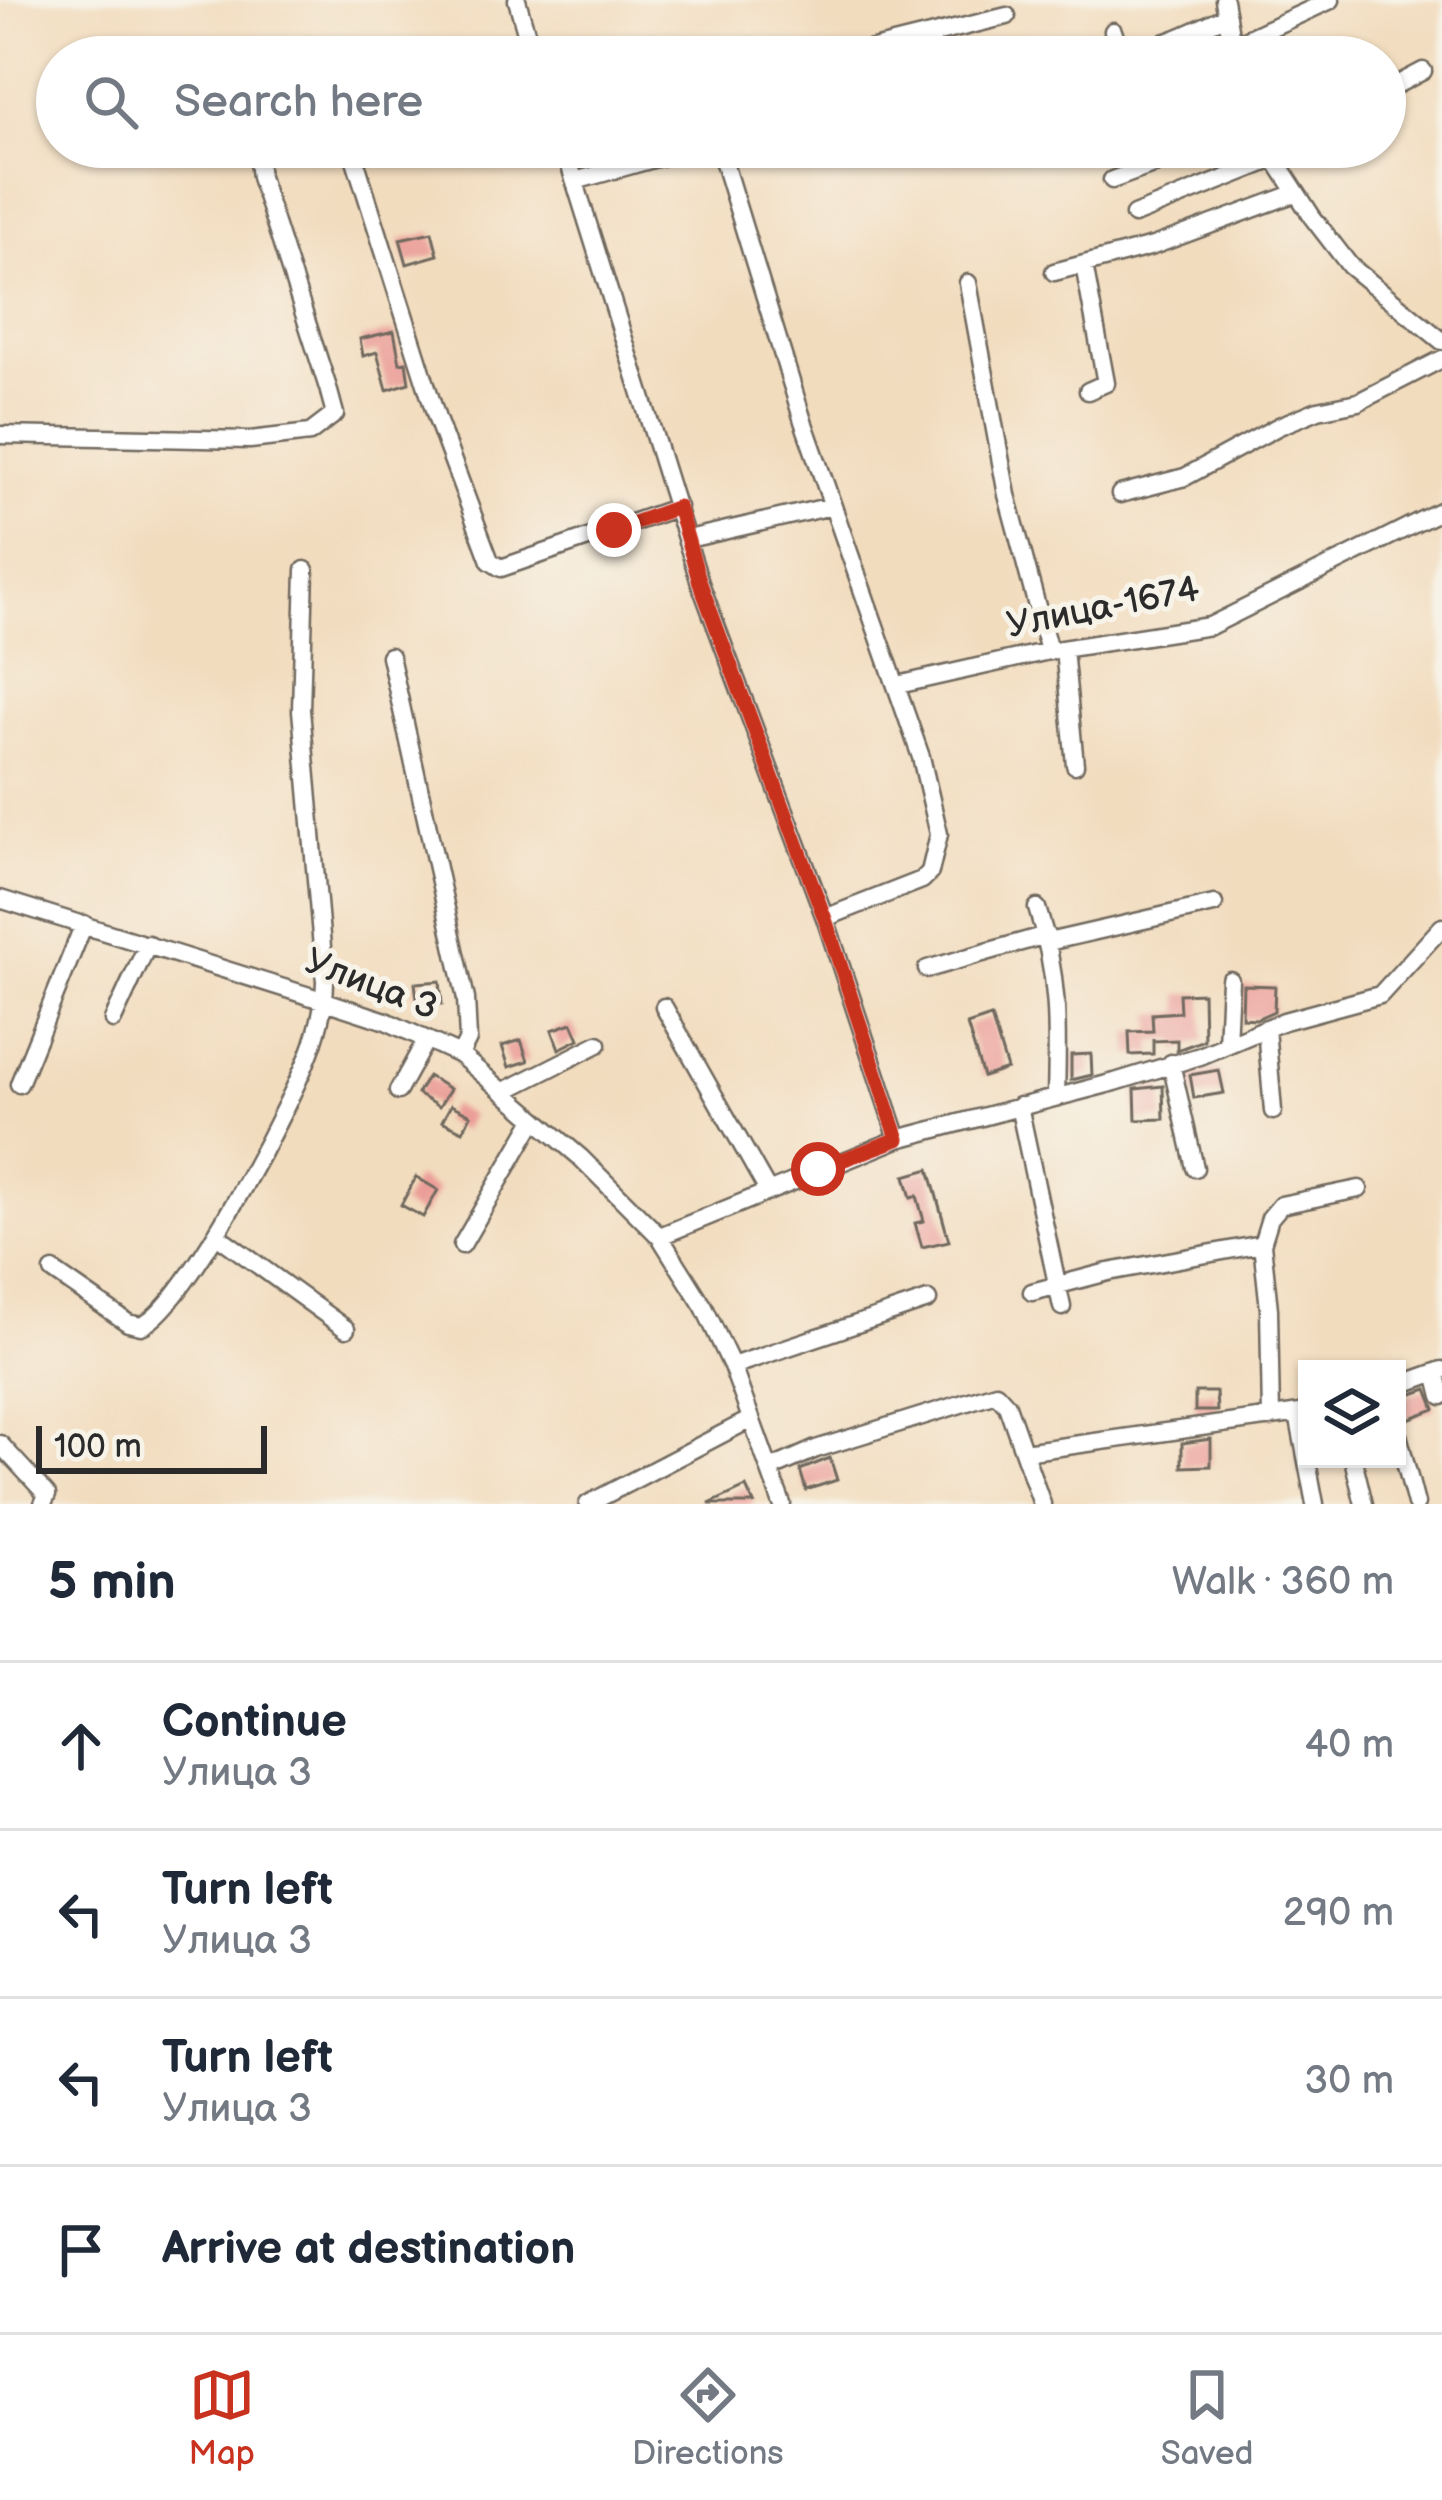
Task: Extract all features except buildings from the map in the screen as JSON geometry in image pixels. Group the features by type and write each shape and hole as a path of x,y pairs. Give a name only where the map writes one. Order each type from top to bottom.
{"street":[{"path":"517,0 527,36"},
{"path":"1262,36 1331,0"},
{"path":"1172,36 1226,8"},
{"path":"927,36 1007,16"},
{"path":"1113,31 1115,36"},
{"path":"1406,79 1423,70"},
{"path":"0,436 250,440 310,433 328,423 335,414 328,388 259,168"},
{"path":"358,168 436,419 490,561 501,568 678,507"},
{"path":"570,168 688,539 825,919 898,1139"},
{"path":"574,181 621,168"},
{"path":"726,168 832,506 898,685 933,800 938,834 930,872 913,885 825,919"},
{"path":"1112,180 1145,168"},
{"path":"1134,215 1236,168"},
{"path":"1282,168 1351,266 1442,341"},
{"path":"1054,272 1154,247 1296,193"},
{"path":"1084,266 1106,383 1088,391"},
{"path":"968,283 1007,495 1056,650 1075,765"},
{"path":"1120,494 1186,477 1279,426 1318,410 1358,402 1442,359"},
{"path":"688,539 832,506"},
{"name":"Улица-1674","path":"898,685 1056,650 1210,626 1442,510"},
{"path":"53,1271 128,1323 141,1326 161,1314 218,1236 311,1049 325,1000 302,710 305,570"},
{"path":"390,656 466,1000 468,1039 460,1055"},
{"name":"Улица 3","path":"0,899 325,1000 460,1055 580,1157 659,1236 704,1307 732,1366 782,1504"},
{"path":"927,969 1214,904"},
{"path":"1037,908 1059,1012 1056,1096"},
{"path":"19,1084 85,924"},
{"path":"659,1236 898,1139 1171,1064 1266,1028 1380,994 1442,927"},
{"path":"113,1021 148,944"},
{"path":"1227,1045 1230,980"},
{"path":"664,1007 768,1191"},
{"path":"1266,1028 1273,1111"},
{"path":"398,1091 427,1040"},
{"path":"503,1092 598,1044"},
{"path":"1171,1064 1195,1168"},
{"path":"1019,1106 1062,1307"},
{"path":"462,1245 535,1119"},
{"path":"1271,1418 1269,1309 1262,1244 1270,1218 1281,1205 1359,1189"},
{"path":"218,1236 346,1329"},
{"path":"1032,1292 1262,1244"},
{"path":"732,1366 928,1300"},
{"path":"1406,1383 1439,1371 1442,1396"},
{"path":"770,1468 996,1393 1007,1405 1042,1504"},
{"path":"1024,1452 1298,1414"},
{"path":"588,1504 752,1419"},
{"path":"0,1444 49,1501"},
{"path":"1406,1466 1416,1504"},
{"path":"1310,1468 1315,1504"},
{"path":"1355,1468 1364,1504"}],"route":[{"path":"614,530 678,507 700,583 825,919 898,1139 818,1169"}]}
